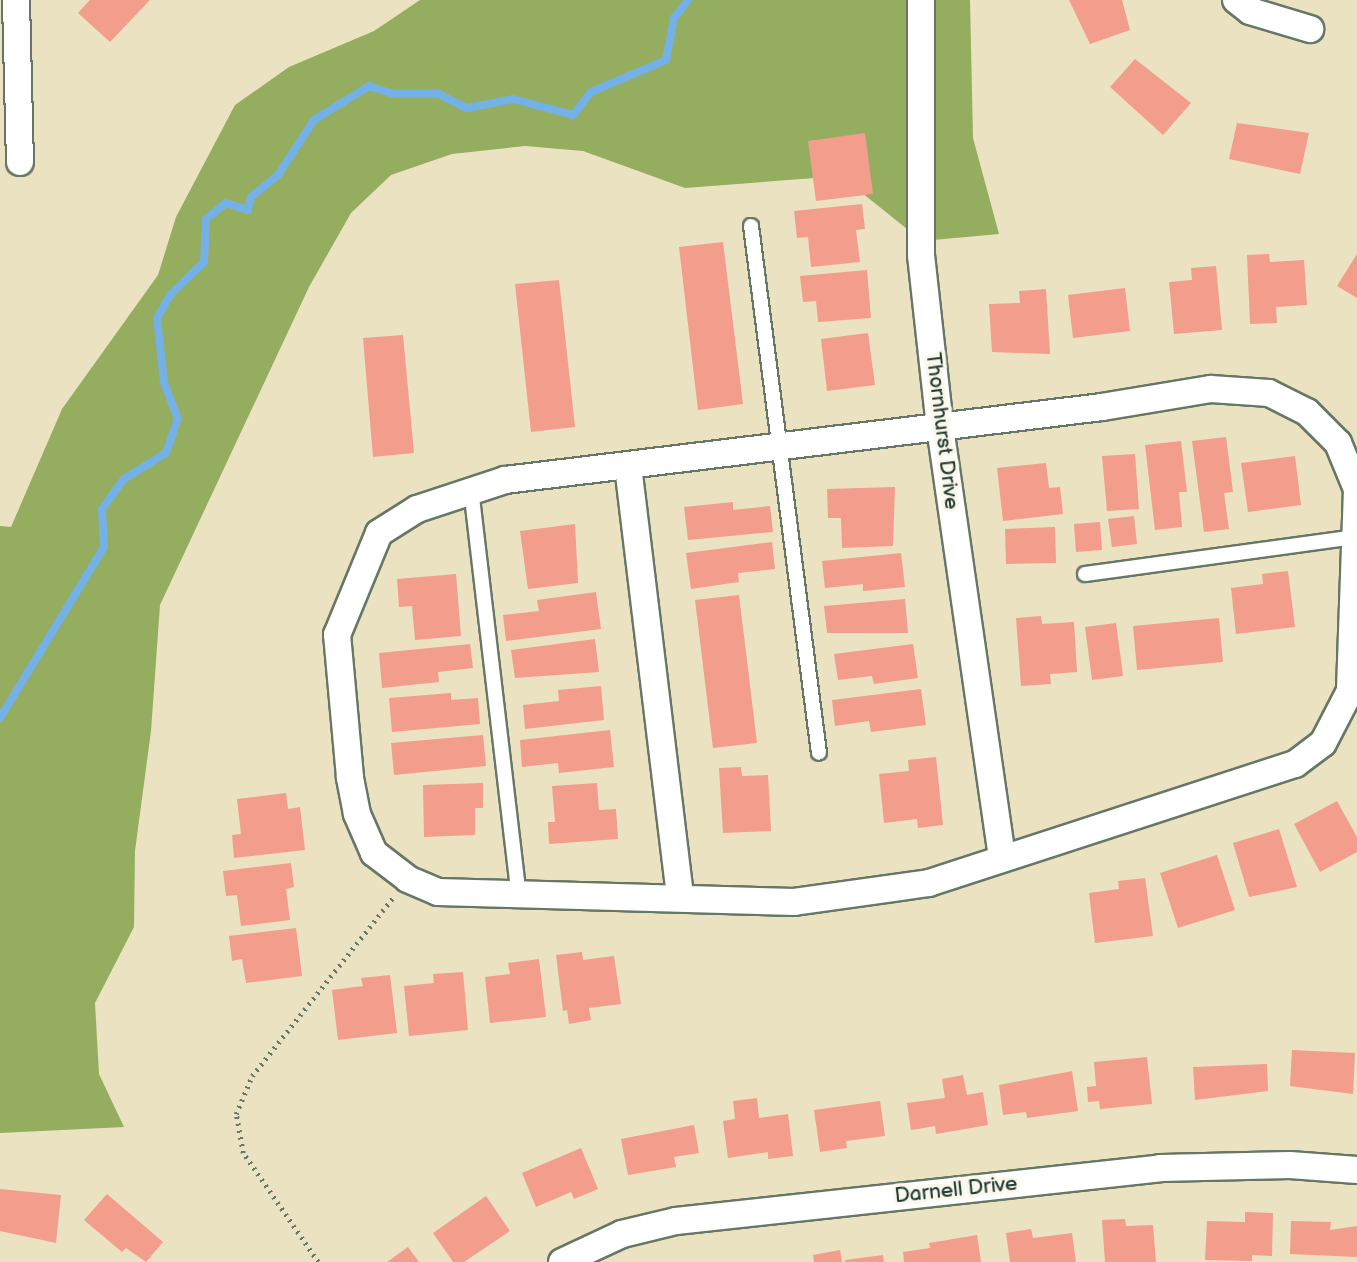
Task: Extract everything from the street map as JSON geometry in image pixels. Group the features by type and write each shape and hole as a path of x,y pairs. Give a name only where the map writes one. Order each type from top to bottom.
{"street":[{"path":"16,0 20,162"},
{"name":"Thornhurst Drive","path":"921,0 921,255 940,428 1002,859"},
{"path":"1236,0 1250,11 1310,29"},
{"path":"1211,388 1269,393 1307,412 1338,443 1357,489 1350,691 1323,743 1295,764 1240,784 929,883 794,902 518,892 439,892 408,879 374,853 357,814 337,635 379,533 417,509 471,488 505,480 940,428 1211,388"},
{"path":"628,466 680,897"},
{"name":"Darnell Drive","path":"562,1262 622,1234 676,1221 1160,1168 1290,1165 1357,1170"}],"lane":[{"path":"751,226 819,753"},
{"path":"471,488 518,892"},
{"path":"1084,574 1356,537"}],"path":[{"path":"318,1262 243,1153 236,1114 252,1076 408,879"}],"green space":[{"path":"420,0 970,0 973,138 999,234 922,241 841,176 685,188 583,151 525,146 452,154 391,175 351,213 309,287 160,605 151,731 135,851 134,927 95,1003 99,1074 124,1127 0,1133 0,526 11,527 62,409 158,275 176,217 235,105 289,67 374,31"}],"building":[{"path":"90,0 150,0 110,42 78,13"},
{"path":"1069,0 1122,0 1130,30 1090,44"},
{"path":"1135,59 1191,103 1163,135 1110,87"},
{"path":"1237,123 1309,133 1300,174 1229,159"},
{"path":"865,133 873,194 816,201 808,141"},
{"path":"862,204 865,229 856,230 860,262 811,267 808,237 797,238 794,211"},
{"path":"723,242 743,404 698,410 679,247"},
{"path":"1269,254 1270,262 1304,260 1307,305 1276,307 1277,323 1250,324 1247,255"},
{"path":"1357,254 1357,298 1337,286"},
{"path":"1216,266 1222,330 1174,334 1169,282 1192,280 1191,268"},
{"path":"867,270 871,318 818,322 816,301 803,302 800,276"},
{"path":"559,280 575,427 531,432 515,284"},
{"path":"1125,288 1130,331 1073,338 1068,295"},
{"path":"1046,289 1050,354 992,352 989,304 1020,303 1019,291"},
{"path":"868,333 875,385 827,391 821,339"},
{"path":"403,335 414,453 373,457 363,338"},
{"path":"1226,437 1233,492 1224,493 1229,529 1204,532 1192,441"},
{"path":"1181,441 1187,492 1179,492 1182,527 1155,530 1145,445"},
{"path":"1135,454 1139,509 1107,511 1102,456"},
{"path":"1295,456 1301,505 1248,512 1241,463"},
{"path":"1046,463 1049,488 1060,487 1063,514 1003,521 997,468"},
{"path":"895,487 893,546 842,548 841,518 828,518 827,489"},
{"path":"733,502 733,510 770,506 773,532 688,540 684,507"},
{"path":"1134,516 1137,544 1112,547 1108,519"},
{"path":"1100,522 1102,550 1076,552 1074,524"},
{"path":"575,524 578,583 528,589 520,531"},
{"path":"1055,527 1056,563 1006,564 1005,529"},
{"path":"772,542 775,569 738,573 739,582 691,589 686,553"},
{"path":"901,553 905,587 863,591 863,584 825,588 822,561"},
{"path":"1288,571 1295,627 1236,634 1231,588 1263,584 1262,574"},
{"path":"456,574 461,636 415,640 412,606 399,607 397,579"},
{"path":"596,592 601,629 506,641 503,615 539,611 537,600"},
{"path":"739,595 757,743 713,748 695,600"},
{"path":"905,599 908,633 827,633 824,606"},
{"path":"1041,616 1042,624 1074,622 1077,672 1050,674 1051,684 1021,686 1016,618"},
{"path":"1219,618 1223,662 1137,670 1133,626"},
{"path":"1116,623 1123,676 1092,680 1085,627"},
{"path":"595,639 599,672 515,678 511,650"},
{"path":"470,644 473,668 438,672 439,682 382,688 379,653"},
{"path":"913,644 918,678 874,684 872,676 838,680 834,654"},
{"path":"601,686 604,720 525,729 523,705 559,701 558,690"},
{"path":"921,689 926,725 871,732 869,721 835,726 832,700"},
{"path":"451,693 451,700 478,698 480,724 392,732 389,698"},
{"path":"610,730 614,767 559,773 558,763 522,767 520,740"},
{"path":"483,735 486,766 394,775 391,743"},
{"path":"936,757 943,825 918,828 917,819 884,823 879,774 909,771 908,760"},
{"path":"741,767 742,776 768,775 771,831 723,833 719,768"},
{"path":"483,783 483,808 475,808 475,835 424,837 423,785"},
{"path":"597,783 599,810 616,809 618,839 549,844 548,822 555,822 552,786"},
{"path":"286,793 288,809 300,807 305,850 234,858 232,835 241,834 237,799"},
{"path":"1337,801 1357,837 1357,852 1320,872 1294,824"},
{"path":"1279,829 1297,887 1249,897 1233,843"},
{"path":"1217,855 1235,910 1178,928 1160,873"},
{"path":"291,863 294,887 286,889 290,920 241,926 237,895 226,896 223,871"},
{"path":"1145,878 1153,936 1095,943 1089,893 1119,889 1118,881"},
{"path":"296,928 302,976 246,983 242,959 232,961 229,936"},
{"path":"582,952 583,960 614,956 621,1004 589,1008 591,1020 569,1024 567,1010 563,1011 556,955"},
{"path":"539,959 546,1017 490,1023 485,977 510,974 508,963"},
{"path":"463,972 468,1030 409,1036 404,986 434,983 433,974"},
{"path":"390,975 397,1033 338,1040 332,990 363,986 361,978"},
{"path":"1292,1050 1355,1053 1353,1094 1290,1086"},
{"path":"1147,1057 1152,1104 1100,1109 1099,1101 1088,1102 1087,1087 1096,1086 1094,1062"},
{"path":"1267,1064 1268,1091 1195,1100 1193,1067"},
{"path":"1072,1071 1078,1111 1027,1118 1026,1112 1003,1115 999,1085"},
{"path":"963,1075 967,1095 983,1092 988,1125 936,1134 935,1126 911,1130 907,1103 945,1098 942,1079"},
{"path":"757,1098 759,1118 788,1114 793,1156 768,1159 768,1152 728,1158 723,1121 735,1119 733,1101"},
{"path":"880,1101 885,1136 846,1141 847,1148 820,1152 814,1110"},
{"path":"694,1125 699,1153 674,1157 676,1167 628,1175 621,1139"},
{"path":"581,1148 598,1189 574,1199 571,1192 536,1207 522,1173"},
{"path":"0,1189 61,1195 56,1243 0,1231"},
{"path":"107,1194 163,1242 146,1262 126,1248 122,1252 84,1220"},
{"path":"486,1196 510,1231 464,1262 453,1262 433,1233"},
{"path":"1245,1212 1273,1213 1272,1256 1252,1255 1252,1261 1205,1260 1207,1221 1245,1222"},
{"path":"1125,1219 1126,1226 1153,1225 1156,1262 1105,1262 1102,1220"},
{"path":"1291,1221 1331,1222 1330,1230 1357,1226 1357,1257 1290,1254"},
{"path":"1031,1229 1033,1238 1072,1233 1076,1262 1010,1262 1006,1233"},
{"path":"977,1235 981,1262 904,1262 903,1252 930,1248 929,1243"},
{"path":"408,1247 419,1262 387,1262"},
{"path":"840,1250 842,1262 814,1262 813,1255"},
{"path":"883,1255 884,1262 845,1262 845,1260"}],"waterway":[{"path":"0,718 104,547 102,509 124,479 166,453 178,419 164,383 157,318 171,294 204,262 206,219 226,203 248,210 251,197 278,175 314,120 369,86 393,94 439,94 467,108 513,99 573,115 591,92 666,60 674,18 688,0"}]}
